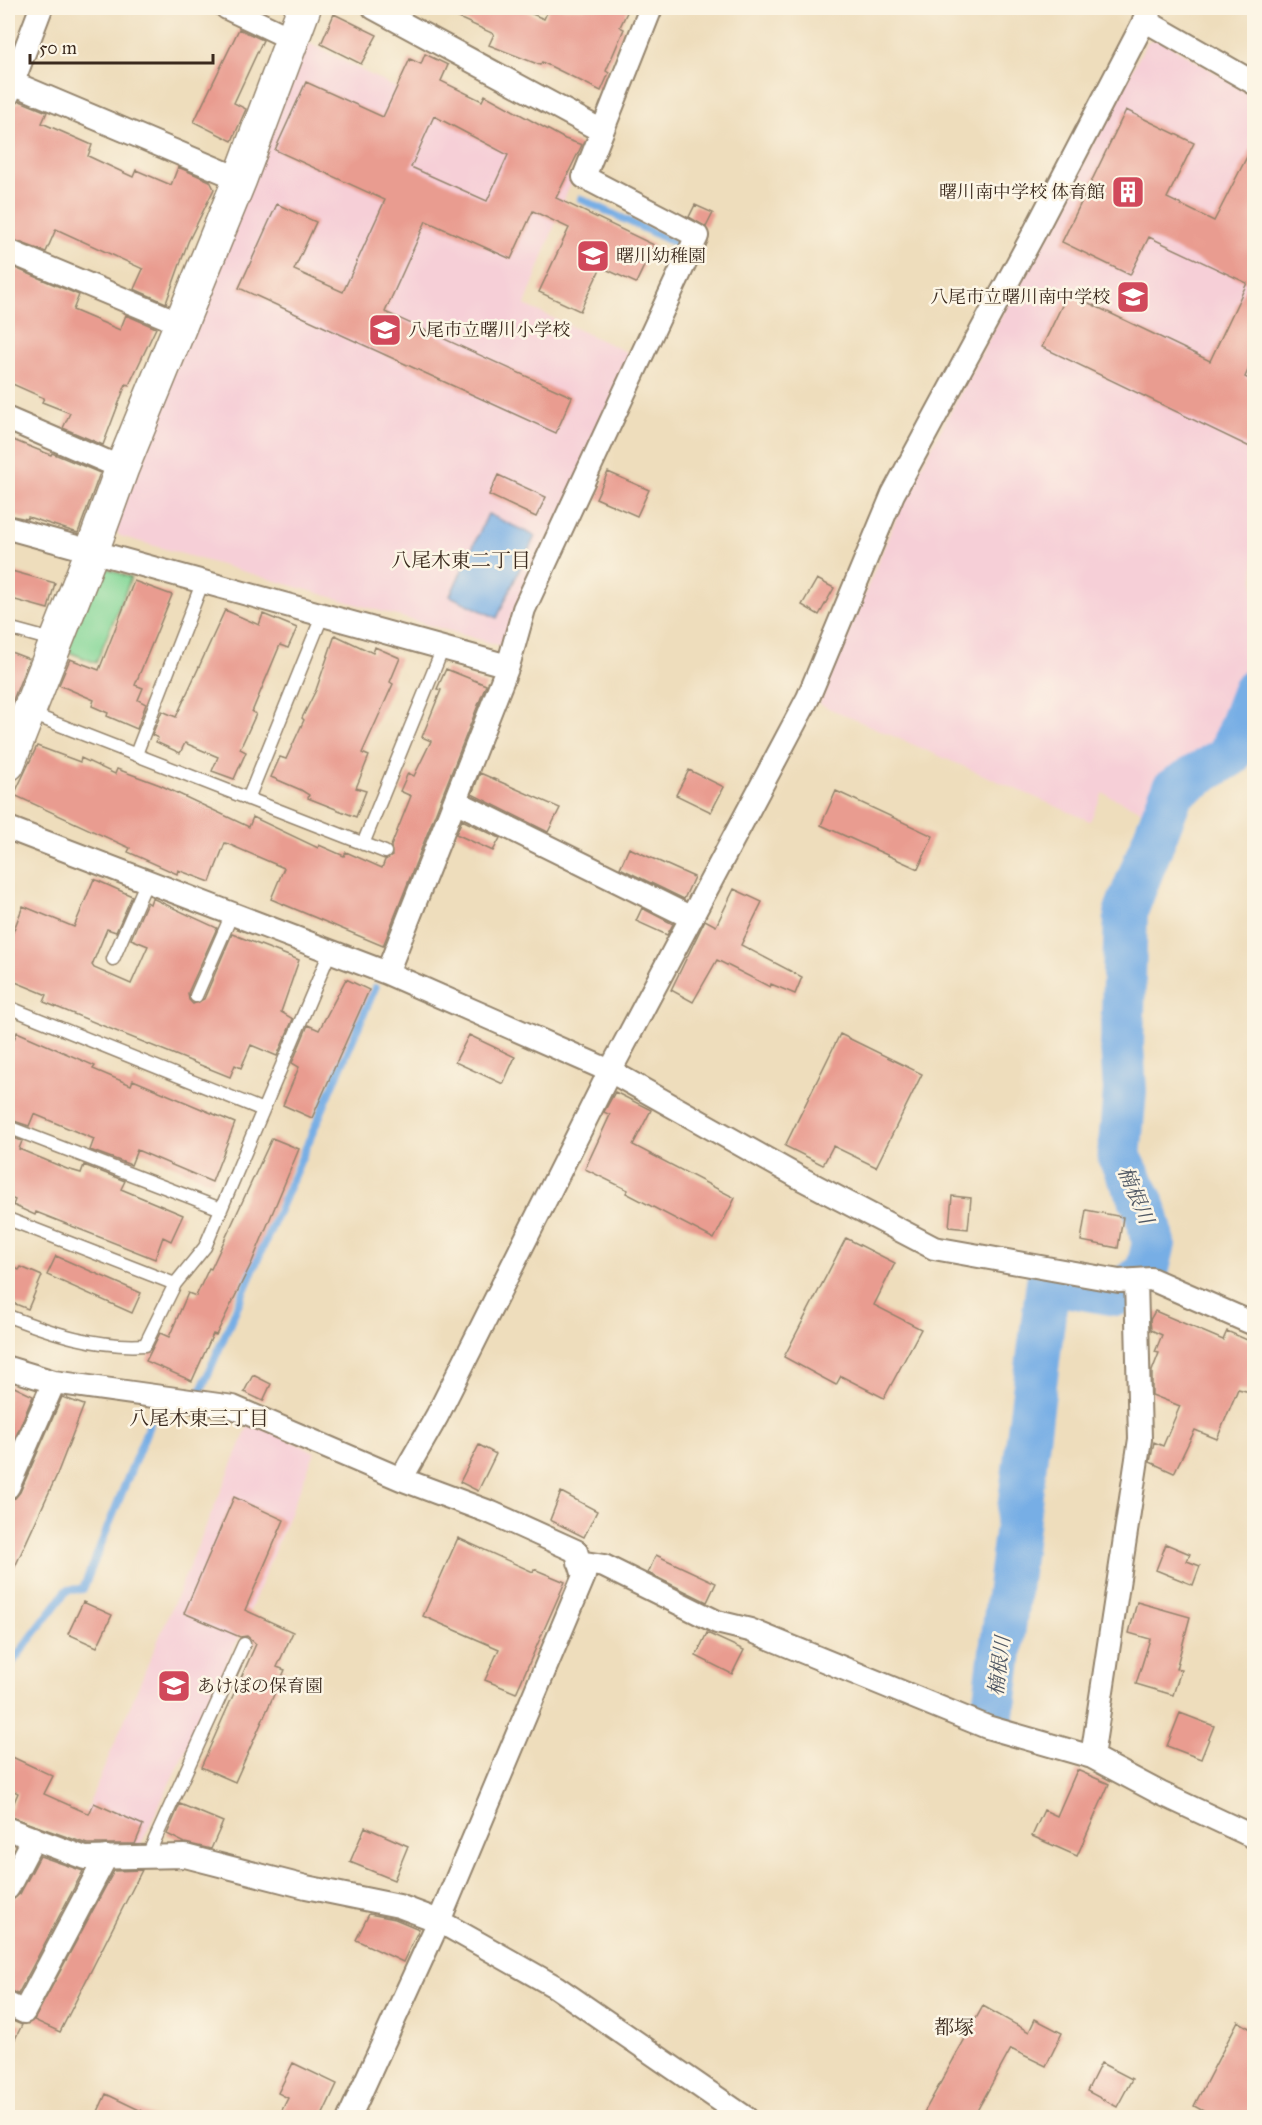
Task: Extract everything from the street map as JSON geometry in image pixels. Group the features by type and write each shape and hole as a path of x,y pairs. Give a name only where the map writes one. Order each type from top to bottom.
{"street":[{"path":"41,8 10,89 240,179"},
{"path":"227,8 292,39"},
{"path":"8,764 92,551 122,468 240,179 304,8"},
{"path":"374,8 602,131"},
{"path":"387,973 508,666 524,609 697,236 584,177 651,8"},
{"path":"401,1479 437,1416 610,1071 808,698 893,494 1033,235 1147,14 1254,83"},
{"path":"8,251 180,323"},
{"path":"8,419 122,468"},
{"path":"8,528 508,666"},
{"path":"455,801 692,918"},
{"path":"8,828 387,973 610,1071 802,1179 934,1248 1119,1281 1151,1279 1254,1324"},
{"path":"1092,1757 1140,1439 1136,1280"},
{"path":"8,1368 54,1382 233,1407 401,1479 492,1513 576,1551 584,1576 439,1921 349,2118"},
{"path":"8,1487 54,1382"},
{"path":"579,1562 604,1566 717,1622 750,1630 987,1727 1092,1757 1160,1793 1254,1837"},
{"path":"8,1829 85,1858 185,1856 306,1887 399,1906 439,1921 556,1987 746,2118"},
{"path":"8,1888 34,1838"},
{"path":"8,2004 24,2012 106,1857"}],"lane":[{"path":"136,754 203,581"},
{"path":"248,799 323,614"},
{"path":"8,628 56,641"},
{"path":"363,844 443,648"},
{"path":"28,712 385,852"},
{"path":"113,959 147,881"},
{"path":"196,996 232,914"},
{"path":"8,1316 51,1333 121,1347 145,1345 175,1284 205,1246 330,952"},
{"path":"8,1007 263,1110"},
{"path":"8,1126 221,1209"},
{"path":"8,1219 175,1284"},
{"path":"147,1857 244,1644"}],"shaded area":[{"name":"八尾市立曙川南中学校","path":"1158,38 1254,96 1254,677 1228,744 1168,788 1153,816 1103,793 1090,821 819,704 904,499 1147,42"},
{"name":"八尾市立曙川小学校","path":"305,41 572,179 525,305 633,355 512,649 120,536 113,527"},
{"path":"250,1422 315,1452 239,1637 140,1846 103,1847 75,1837"}],"green space":[{"path":"100,565 131,578 96,663 64,650"}],"water":[{"path":"488,514 535,536 497,618 450,596"}],"building":[{"path":"437,8 518,8 544,19 549,8 629,8 620,27 624,29 606,71 609,73 601,91 542,62 540,65 489,45 494,34"},
{"path":"334,14 377,35 361,64 321,44"},
{"path":"239,29 263,40 234,103 246,109 232,141 194,122"},
{"path":"425,54 448,65 441,81 482,101 485,95 565,139 582,145 556,198 654,245 636,283 601,267 580,311 539,292 569,228 533,211 511,259 426,221 385,312 572,397 556,433 239,288 277,204 316,222 294,270 343,292 385,200 275,150 306,82 383,117 410,59 421,64","holes":["434,116 508,155 487,201 411,167"]},
{"path":"20,101 47,112 42,123 92,145 88,156 133,177 136,170 171,185 178,167 210,181 214,189 188,242 166,303 134,289 143,269 56,229 46,252 8,238 8,115 10,108"},
{"path":"1126,110 1194,143 1167,198 1214,221 1254,143 1254,357 1245,377 1254,382 1254,449 1042,347 1068,293 1210,361 1247,283 1149,237 1130,275 1062,242"},
{"path":"695,205 713,213 706,227 689,217"},
{"path":"8,265 79,295 73,310 120,330 126,315 156,328 129,385 126,384 103,445 63,428 70,413 42,402 44,398 8,382"},
{"path":"8,438 100,473 78,533 28,517 27,519 8,515"},
{"path":"608,472 649,490 637,516 596,498"},
{"path":"498,475 546,497 536,517 489,495"},
{"path":"8,570 55,583 48,609 8,598"},
{"path":"817,579 834,588 819,615 802,605"},
{"path":"134,581 172,595 135,685 143,688 138,700 146,704 137,729 107,716 108,713 92,706 94,700 59,685 70,659 99,670"},
{"path":"225,610 259,625 263,614 297,628 288,648 280,645 252,712 256,714 240,749 246,752 234,779 212,771 218,757 185,743 180,753 156,742 158,738 152,735 162,711 176,717"},
{"path":"335,635 373,653 375,647 400,658 390,682 393,684 362,753 369,756 356,788 366,791 356,817 308,798 309,795 301,790 271,777 280,757 286,759 304,720 302,718 316,690"},
{"path":"8,651 29,659 8,713"},
{"path":"446,669 486,685 383,946 271,899 284,868 228,844 225,843 210,882 178,870 177,874 128,852 130,848 14,795 37,746 80,762 81,758 115,774 117,769 160,785 249,827 253,817 318,848 319,845 344,856 346,852 382,868 385,860 392,856 391,846 411,796 400,791 408,773 414,776 431,741 422,737 441,690 437,689"},
{"path":"689,770 724,787 711,812 676,795"},
{"path":"480,773 560,808 548,832 472,794"},
{"path":"836,791 933,836 918,869 821,825"},
{"path":"462,820 500,838 493,851 456,834"},
{"path":"629,848 694,877 684,899 620,868"},
{"path":"94,879 132,896 116,932 107,929 92,965 94,968 131,984 148,946 131,939 147,902 150,904 152,898 217,928 188,993 189,1000 193,1004 204,999 232,934 299,960 281,1012 293,1019 277,1056 251,1045 241,1068 235,1065 230,1077 44,1002 47,995 8,979 8,945 23,906 74,927"},
{"path":"734,889 762,902 741,945 802,977 795,994 771,984 770,987 717,960 693,1002 671,990 705,920 716,926"},
{"path":"642,908 673,924 667,935 636,921"},
{"path":"346,979 369,990 312,1118 283,1105 299,1067 292,1063 308,1025 319,1030"},
{"path":"17,1032 95,1066 93,1069 131,1085 133,1080 235,1123 212,1182 137,1150 131,1165 90,1150 94,1139 34,1114 29,1126 8,1119 8,1054"},
{"path":"840,1034 922,1074 876,1167 833,1146 823,1165 785,1146"},
{"path":"469,1035 515,1057 503,1084 455,1062"},
{"path":"615,1092 651,1110 633,1145 735,1198 714,1239 626,1193 628,1190 585,1169 610,1115 604,1112"},
{"path":"8,1136 22,1141 19,1149 67,1169 81,1173 84,1165 125,1181 121,1189 183,1215 171,1241 163,1237 155,1259 13,1205 15,1200 8,1197"},
{"path":"272,1138 299,1149 252,1262 216,1335 213,1334 192,1381 146,1361 160,1333 169,1337 188,1293 196,1296 209,1268 211,1269"},
{"path":"952,1196 971,1198 968,1229 949,1227"},
{"path":"1086,1210 1123,1217 1118,1248 1081,1241"},
{"path":"846,1238 895,1263 874,1305 921,1329 884,1398 841,1376 836,1385 784,1357"},
{"path":"56,1256 141,1293 132,1313 47,1275"},
{"path":"8,1265 19,1270 21,1267 42,1276 28,1309 8,1301"},
{"path":"1155,1311 1223,1340 1227,1331 1254,1343 1254,1393 1238,1389 1217,1439 1195,1430 1174,1473 1150,1462 1154,1442 1163,1446 1180,1406 1152,1395 1152,1371 1159,1353 1155,1352 1162,1335 1151,1330 1150,1320"},
{"path":"253,1375 271,1384 263,1401 244,1392"},
{"path":"8,1384 33,1396 8,1455"},
{"path":"62,1397 84,1405 56,1477 8,1582 8,1500 15,1498 20,1492"},
{"path":"479,1445 496,1454 478,1491 460,1482"},
{"path":"561,1492 597,1511 584,1537 550,1520"},
{"path":"234,1497 284,1520 245,1610 293,1632 277,1667 285,1670 235,1782 201,1767 256,1644 247,1636 240,1637 184,1613"},
{"path":"458,1538 533,1572 534,1569 565,1582 516,1693 485,1680 499,1649 423,1616"},
{"path":"1166,1544 1190,1554 1187,1561 1200,1566 1193,1585 1156,1570"},
{"path":"656,1555 716,1583 707,1602 648,1573"},
{"path":"83,1602 112,1615 97,1647 68,1634"},
{"path":"1137,1602 1190,1617 1176,1669 1181,1670 1173,1695 1136,1684 1150,1639 1129,1633"},
{"path":"707,1633 744,1650 732,1674 696,1656"},
{"path":"1180,1713 1214,1726 1201,1759 1167,1746"},
{"path":"8,1755 53,1776 44,1794 89,1814 94,1803 143,1825 135,1844 87,1844 8,1816 18,1793 8,1788"},
{"path":"1077,1770 1109,1784 1077,1856 1032,1836 1044,1810 1057,1816"},
{"path":"180,1804 223,1822 211,1849 185,1843 167,1834"},
{"path":"365,1827 408,1846 394,1880 350,1862"},
{"path":"40,1856 83,1871 18,1994 8,1991 8,1901 20,1894"},
{"path":"142,1870 60,2032 34,2020 114,1871"},
{"path":"369,1914 395,1919 419,1929 403,1962 356,1940"},
{"path":"983,2006 1029,2032 1035,2019 1062,2033 1046,2066 1011,2049 973,2118 921,2118"},
{"path":"8,2019 22,2025 8,2053"},
{"path":"1238,2021 1254,2031 1254,2118 1216,2118 1194,2106"},
{"path":"293,2063 337,2084 321,2118 278,2118 288,2098 278,2093"},
{"path":"1101,2063 1132,2079 1117,2107 1087,2091"},
{"path":"106,2094 156,2118 95,2118"}],"waterway":[{"path":"581,199 677,244 682,255"},
{"name":"楠根川","path":"993,1714 1048,1282 1117,1294 1147,1272 1154,1243 1144,1206 1119,1156 1125,1091 1122,1046 1126,911 1173,790 1229,756 1254,691"},
{"path":"199,1395 375,988"},
{"path":"8,1668 67,1590 83,1589 156,1408"}],"place":[{"name":"曙川南中学校 体育館","path":"1128,192"},
{"name":"曙川幼稚園","path":"593,256"},
{"name":"八尾市立曙川南中学校","path":"1133,297"},
{"name":"八尾市立曙川小学校","path":"385,330"},
{"name":"あけぼの保育園","path":"174,1686"}],"district":[{"name":"八尾木東二丁目","path":"461,560"},
{"name":"八尾木東三丁目","path":"199,1418"},
{"name":"都塚","path":"954,2027"}]}
